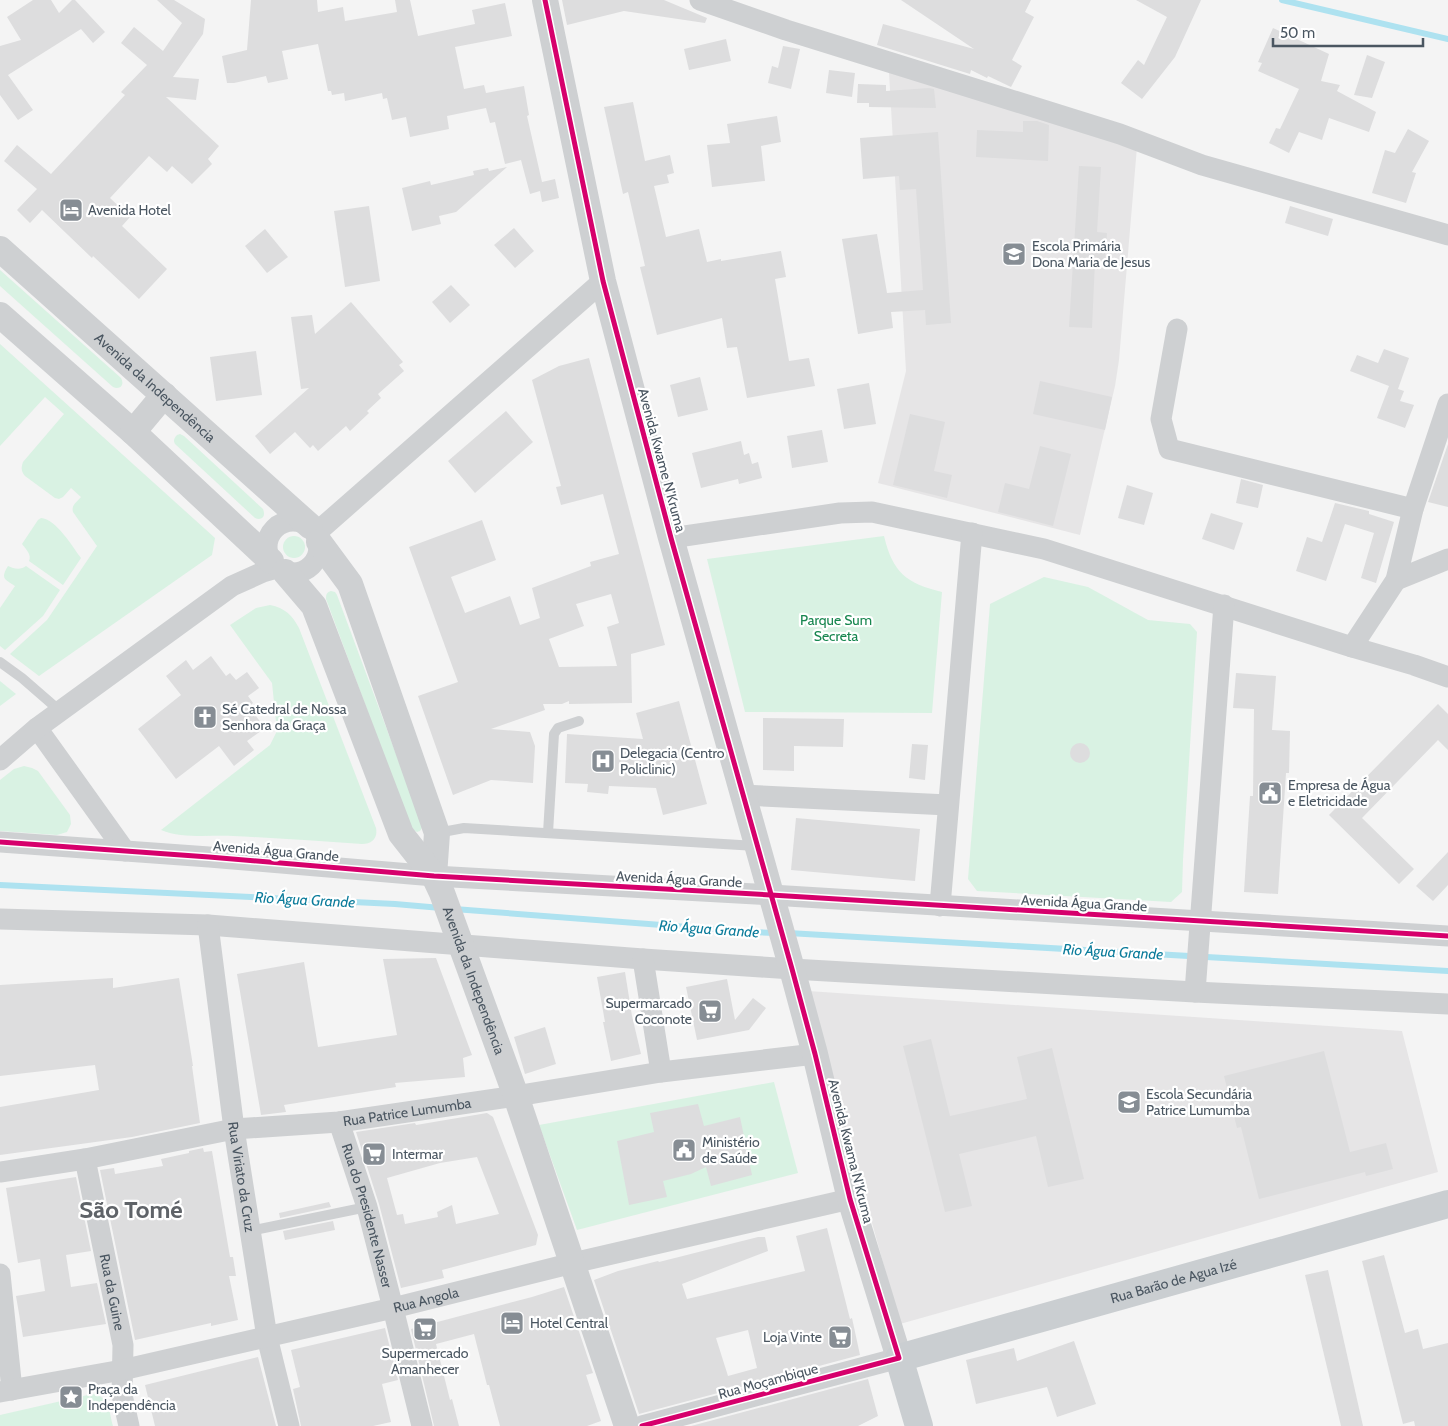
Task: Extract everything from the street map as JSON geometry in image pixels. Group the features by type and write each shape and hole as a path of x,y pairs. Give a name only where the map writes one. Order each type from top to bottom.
{"main road":[{"name":"Rua Barão de Agua Izé","path":"899,1358 1448,1204"},
{"path":"899,1358 919,1426"}],"street":[{"name":"Avenida Kwame N’Kruma","path":"545,0 603,281 671,538 789,959"},
{"path":"700,0 786,30 1120,134 1202,165 1448,235"},
{"name":"Avenida da Independência","path":"0,249 164,395 315,534 350,584 437,833 438,884 516,1096 627,1426"},
{"path":"315,534 603,281"},
{"path":"0,315 133,432 278,567 314,606 401,834 438,884"},
{"path":"1176,328 1161,419 1169,448 1413,509"},
{"path":"133,432 164,395"},
{"path":"1352,647 1396,580 1413,509 1448,404"},
{"path":"671,538 856,512 872,512 1044,549 1448,677"},
{"path":"292,521 302,522 315,534 319,551 311,567 303,571 294,573 278,567 268,552 270,535 284,523 292,521"},
{"path":"940,906 972,533"},
{"path":"1396,580 1448,559"},
{"path":"0,760 37,728 232,586 249,577 278,567"},
{"path":"1195,984 1224,606"},
{"path":"37,728 125,851"},
{"path":"742,795 948,804"},
{"name":"Avenida Água Grande","path":"0,842 210,857 438,884 771,895 1448,936"},
{"path":"0,919 208,925 458,937 643,959 789,959 1195,984 1448,1004"},
{"name":"Rua Viriato da Cruz","path":"208,925 234,1129 267,1336 290,1426"},
{"path":"643,959 662,1072"},
{"name":"Avenida Kwama N’Kruma","path":"789,959 815,1054 850,1199 899,1358"},
{"name":"Rua Patrice Lumumba","path":"0,1172 85,1159 234,1129 339,1122 662,1072 815,1054"},
{"name":"Rua do Presidente Nasser","path":"339,1122 367,1207 394,1308 422,1426"},
{"name":"Rua da Guine","path":"85,1159 123,1345 122,1396 129,1426"},
{"name":"Rua Angola","path":"6,1391 122,1370 394,1308 573,1263 850,1199"},
{"path":"0,1274 6,1391"},
{"name":"Rua Moçambique","path":"642,1426 899,1358"}],"lane":[{"path":"0,662 22,678 60,711"},
{"path":"548,834 554,734 558,728 579,721"},
{"path":"437,833 464,828 757,846"},
{"path":"250,1231 367,1207"}],"shaded area":[{"name":"Escola Primária Dona Maria de Jesus","path":"889,72 1137,147 1119,360 1115,386 1080,535 878,483 906,371"},
{"name":"Escola Secundária Patrice Lumumba","path":"808,991 1402,1031 1438,1172 900,1324"}],"green space":[{"path":"0,270 121,378 121,386 118,388 113,387 0,286"},
{"path":"0,344 215,538 212,555 39,676 10,654 47,620 97,546 73,512 74,505 81,497 71,488 63,497 55,498 25,476 22,471 23,462 64,414 45,397 0,446"},
{"path":"180,434 263,509 263,517 260,519 255,518 175,444 175,438"},
{"path":"41,518 58,528 81,558 63,585 29,561 29,554 22,544"},
{"path":"294,536 302,539 305,547 302,555 294,558 286,555 283,547 286,539"},
{"name":"Parque Sum Secreta","path":"884,536 892,559 903,574 919,585 942,592 932,713 745,712 707,559"},
{"path":"8,566 17,569 26,566 60,590 43,616 5,650 0,646 0,608 15,586 4,576"},
{"path":"1044,577 1088,587 1148,620 1190,624 1197,632 1182,892 1171,902 977,891 968,879 990,604"},
{"path":"331,591 337,595 422,824 420,831 417,832 411,828 326,599 327,594"},
{"path":"270,605 288,613 299,628 376,828 374,840 369,843 233,836 187,836 161,830 270,745 277,731 272,683 230,625 256,608"},
{"path":"0,681 16,694 0,706"},
{"path":"24,766 38,771 70,815 71,824 67,832 57,835 0,831 0,780 14,769"},
{"path":"774,1082 798,1173 577,1230 539,1125"},
{"path":"92,1394 98,1395 106,1401 113,1426 0,1426 0,1415"}],"building":[{"path":"33,0 51,0 59,13 72,0 75,0 105,32 93,43 81,29 8,75 33,110 18,120 0,95 0,46 21,40 7,17"},
{"path":"157,0 174,0 205,19 203,34 173,77 199,79 196,100 166,97 219,146 208,159 212,164 192,184 172,166 167,172 149,156 110,198 130,217 122,226 167,269 139,299 93,256 92,258 42,210 30,223 17,210 37,189 4,161 17,145 51,174 125,95 121,92 147,65 121,43 134,27 163,51 182,23"},
{"path":"251,0 317,0 318,12 343,7 345,21 397,12 395,0 410,0 418,36 475,24 472,10 505,3 512,36 455,47 464,89 484,85 486,93 524,86 529,115 527,116 542,182 555,179 559,198 542,202 540,191 530,194 521,160 505,164 495,122 490,123 486,108 447,116 449,129 410,137 406,117 392,120 387,98 383,99 382,93 345,101 344,93 332,95 331,91 328,91 318,44 282,51 288,79 268,83 266,76 227,83 222,56 247,50"},
{"path":"562,0 664,0 707,18 705,23 624,11 567,25"},
{"path":"901,0 1031,0 1025,12 1034,17 1012,60 1022,66 1011,87 971,70 970,74 877,45 883,24 974,49"},
{"path":"1136,0 1201,0 1175,57 1142,99 1121,83 1138,60 1144,65 1167,17"},
{"path":"1273,28 1329,54 1321,81 1340,85 1337,91 1376,112 1369,132 1329,118 1322,140 1299,132 1289,153 1269,143 1276,128 1280,129 1299,89 1258,71 1262,63 1258,62"},
{"path":"726,39 731,61 689,70 684,49"},
{"path":"783,46 800,49 791,89 768,83 772,66 778,68"},
{"path":"1367,55 1385,62 1372,98 1354,95"},
{"path":"829,70 855,73 852,97 826,93"},
{"path":"858,84 886,85 886,91 934,89 936,108 869,107 869,103 857,103"},
{"path":"633,102 645,161 670,155 674,173 667,175 669,183 654,186 666,237 699,229 707,262 781,251 786,277 775,279 789,361 809,358 815,386 747,398 737,347 727,348 722,318 657,335 640,267 645,266 628,192 623,194 604,107"},
{"path":"777,116 781,142 761,146 765,181 712,187 707,145 730,143 727,124"},
{"path":"1023,121 1037,121 1049,125 1048,161 976,157 977,130 1023,132"},
{"path":"1408,129 1429,141 1412,172 1416,173 1406,203 1372,193 1385,150 1395,153"},
{"path":"938,132 951,323 926,325 925,310 891,312 893,328 858,334 842,239 877,234 887,293 923,290 916,189 900,190 899,176 863,179 860,138"},
{"path":"1079,166 1101,167 1097,232 1107,233 1105,262 1095,261 1092,328 1069,327"},
{"path":"507,167 456,212 439,216 441,224 412,231 402,188 430,181 431,185 474,175 473,171 488,168 489,171"},
{"path":"369,206 380,281 345,287 334,211"},
{"path":"1290,206 1333,219 1328,236 1285,223"},
{"path":"514,228 534,251 515,268 494,245"},
{"path":"265,229 288,257 267,273 245,246"},
{"path":"451,285 470,305 450,323 432,302"},
{"path":"351,302 403,362 399,365 404,371 378,394 381,398 367,411 369,413 350,431 346,426 318,451 313,445 310,448 295,432 270,454 255,436 309,388 301,389 291,317 312,315 315,334"},
{"path":"1384,349 1409,358 1398,389 1404,391 1400,401 1414,405 1405,428 1377,418 1389,386 1350,371 1357,355 1378,363"},
{"path":"256,351 262,395 216,401 210,357"},
{"path":"589,358 665,645 631,654 632,703 569,704 569,701 562,704 543,704 545,710 491,729 530,732 535,746 533,783 491,780 453,795 418,696 458,682 409,547 482,520 496,560 451,577 465,613 510,596 520,625 540,618 532,588 591,566 590,562 619,554 603,494 561,505 556,487 561,486 532,380 559,366","holes":["611,594 619,623 607,627 617,666 559,667 549,639 584,626 576,604"]},
{"path":"700,377 708,410 678,417 670,385"},
{"path":"1040,381 1112,397 1105,430 1033,414"},
{"path":"869,383 876,424 844,429 837,389"},
{"path":"506,411 533,442 475,493 448,461"},
{"path":"910,414 945,422 934,471 952,475 947,498 893,485"},
{"path":"822,430 828,462 792,468 787,436"},
{"path":"741,441 744,455 749,453 752,464 758,462 762,478 739,484 738,479 701,488 692,453"},
{"path":"1448,444 1448,507 1428,502"},
{"path":"1040,446 1071,454 1053,526 998,512 1005,483 1029,489"},
{"path":"1241,479 1263,485 1258,508 1236,503"},
{"path":"1127,485 1153,493 1144,525 1118,518"},
{"path":"1335,503 1369,511 1369,514 1394,522 1376,583 1361,578 1374,533 1345,524 1326,581 1296,571 1307,537 1322,542"},
{"path":"1211,513 1243,523 1234,550 1202,539"},
{"name":"Sé Catedral de Nossa Senhora da Graça","path":"211,656 226,676 230,673 236,680 247,672 259,688 248,696 253,703 249,707 265,728 247,741 254,750 234,766 219,746 176,779 138,729 181,695 166,676 186,660 193,670"},
{"path":"1236,673 1276,676 1272,730 1290,731 1289,773 1286,773 1278,894 1244,892 1250,796 1253,796 1254,709 1233,708"},
{"path":"679,701 707,804 663,815 656,788 609,786 608,794 587,792 588,784 565,783 567,734 643,739 636,713"},
{"path":"1438,704 1448,714 1448,750 1438,740 1362,818 1414,869 1399,884 1329,815"},
{"path":"763,718 844,719 843,747 794,746 794,771 763,770"},
{"path":"1076,743 1084,743 1090,749 1090,757 1084,763 1076,763 1070,757 1070,749"},
{"path":"912,744 928,745 925,780 909,778"},
{"path":"796,818 920,829 915,881 791,870"},
{"path":"1448,852 1448,885 1433,901 1416,886"},
{"path":"436,958 472,1055 463,1058 465,1077 395,1083 396,1087 284,1105 286,1112 261,1115 237,974 304,962 318,1047 397,1035 383,959"},
{"path":"625,972 632,1016 641,1054 611,1061 597,977"},
{"path":"113,978 113,988 179,978 200,1123 132,1137 0,1155 0,1107 99,1090 95,1065 0,1076 0,985"},
{"path":"727,979 735,1020 753,998 766,1008 749,1030 697,1040 686,987"},
{"path":"545,1027 556,1064 525,1074 514,1037"},
{"path":"931,1039 950,1116 1027,1099 1017,1057 1052,1048 1084,1179 1048,1187 1036,1136 959,1154 972,1206 945,1212 903,1046"},
{"path":"1324,1051 1350,1152 1386,1143 1393,1169 1366,1176 1365,1172 1259,1199 1241,1127 1237,1128 1224,1076"},
{"name":"Ministério de Saúde","path":"698,1104 704,1126 740,1117 752,1175 711,1186 706,1167 691,1174 663,1181 667,1197 629,1205 617,1141 654,1132 650,1113"},
{"path":"487,1113 493,1117 538,1235 536,1245 442,1270 444,1278 401,1288 379,1204 356,1132 415,1123 416,1125","holes":["477,1157 499,1214 456,1224 452,1205 437,1212 438,1217 405,1224 403,1214 397,1215 387,1178 440,1163"]},
{"path":"203,1148 204,1152 212,1151 230,1257 233,1257 236,1276 229,1276 238,1320 211,1326 211,1323 135,1340 100,1170 114,1168 115,1174 163,1166 161,1159"},
{"path":"76,1177 91,1251 66,1255 71,1287 97,1283 106,1324 23,1337 16,1296 45,1291 40,1259 18,1263 6,1188"},
{"path":"329,1202 331,1207 280,1218 279,1213"},
{"path":"333,1221 335,1230 285,1240 283,1231"},
{"path":"827,1228 850,1319 852,1318 860,1355 639,1414 594,1280 618,1271 758,1237 765,1237 768,1251 682,1284 687,1299 805,1271 796,1236","holes":["748,1330 757,1368 728,1376 716,1338"]},
{"path":"1384,1255 1405,1333 1418,1329 1423,1349 1448,1343 1448,1426 1415,1426 1414,1421 1403,1424 1362,1261"},
{"path":"1328,1270 1363,1426 1341,1426 1305,1275"},
{"path":"564,1287 593,1373 586,1375 601,1421 587,1426 500,1426 474,1334 436,1344 450,1400 452,1399 459,1426 434,1426 411,1329"},
{"path":"385,1328 398,1380 382,1384 391,1422 373,1426 301,1426 293,1389 300,1387 291,1350"},
{"path":"1074,1341 1096,1404 1057,1417 1047,1387 976,1404 966,1360 1014,1348 1017,1361"},
{"path":"258,1357 276,1426 155,1426 145,1385"},
{"path":"868,1379 878,1416 858,1426 691,1426"}],"waterway":[{"path":"1282,0 1448,39"},
{"name":"Rio Água Grande","path":"0,885 395,904 441,908"},
{"name":"Rio Água Grande","path":"454,909 775,933"},
{"name":"Rio Água Grande","path":"788,933 1448,971"}],"cycle path":[{"path":"545,0 603,281 671,538 815,1054 850,1199 899,1358 642,1426"},
{"path":"0,842 434,876 1448,936"}],"place":[{"name":"Avenida Hotel","path":"71,210"},
{"name":"Escola Primária Dona Maria de Jesus","path":"1014,254"},
{"name":"Sé Catedral de Nossa Senhora da Graça","path":"205,717"},
{"name":"Delegacia (Centro Policlinic)","path":"603,761"},
{"name":"Empresa de Água e Eletricidade","path":"1270,793"},
{"name":"Supermarcado Coconote","path":"710,1011"},
{"name":"Escola Secundária Patrice Lumumba","path":"1129,1102"},
{"name":"Ministério de Saúde","path":"684,1150"},
{"name":"Intermar","path":"374,1154"},
{"name":"Hotel Central","path":"512,1323"},
{"name":"Supermercado Amanhecer","path":"425,1329"},
{"name":"Loja Vinte","path":"840,1337"},
{"name":"Praça da Independência","path":"71,1397"}],"district":[{"name":"São Tomé","path":"131,1209"}]}
